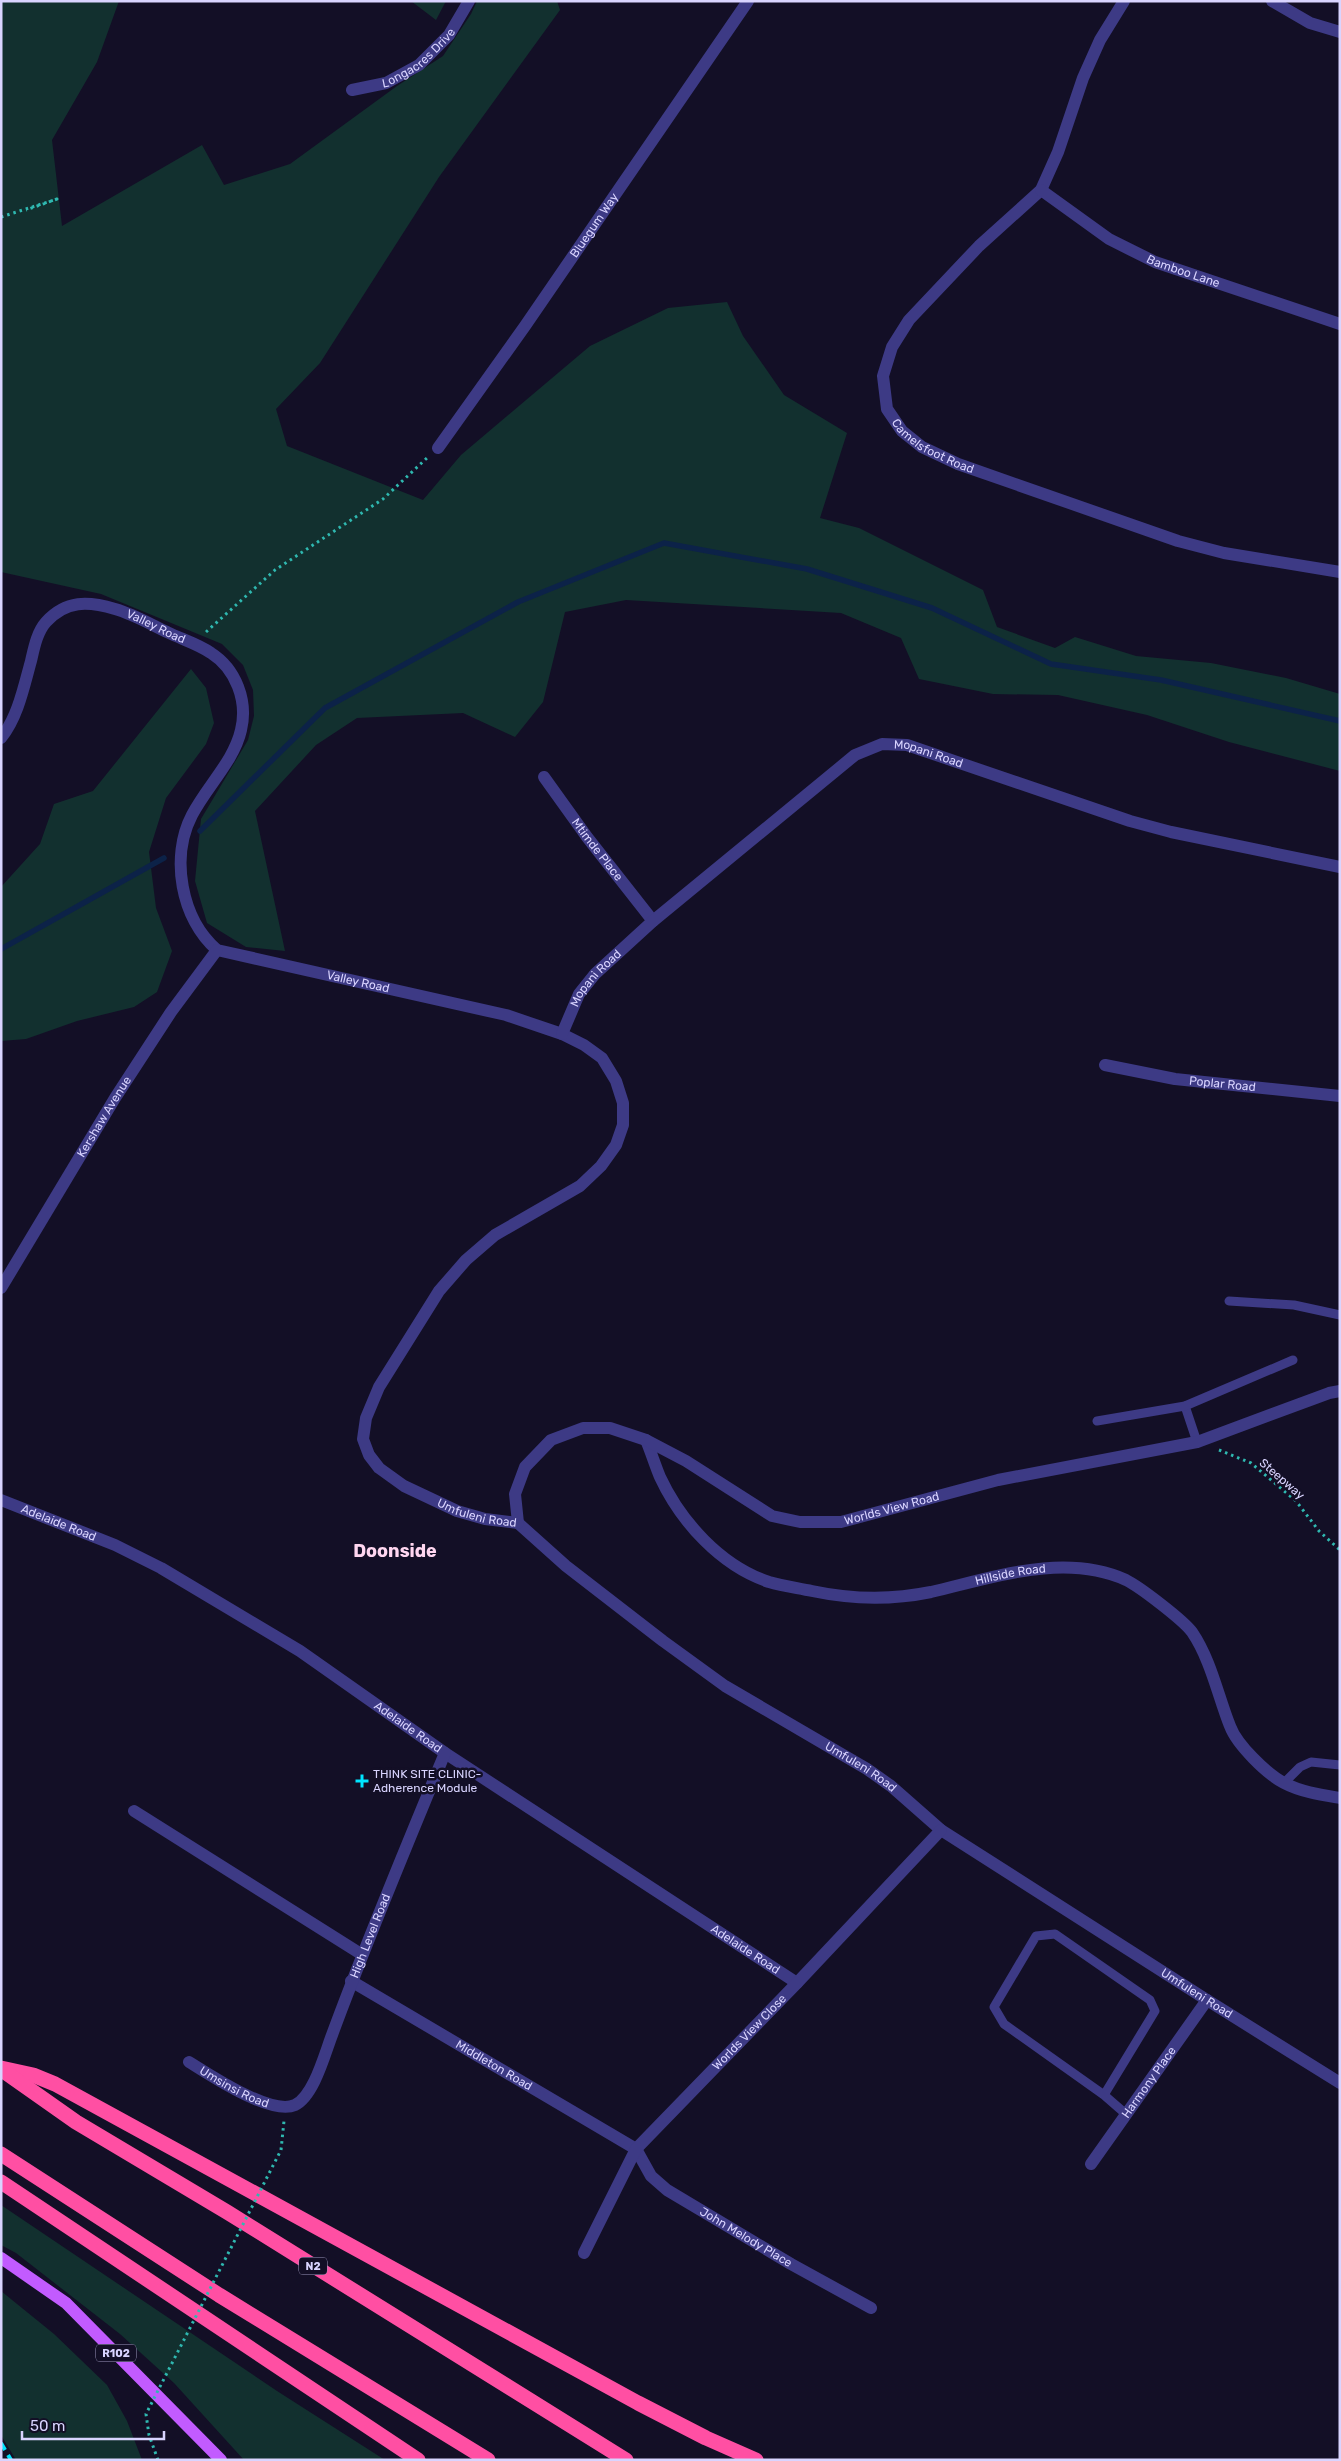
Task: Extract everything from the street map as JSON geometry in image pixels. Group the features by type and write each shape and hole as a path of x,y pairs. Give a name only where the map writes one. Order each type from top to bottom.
{"highway":[{"name":"N2","path":"1,2069 76,2122 227,2212 626,2460"},
{"path":"1,2069 33,2075 55,2084 638,2403 706,2438 756,2460"},
{"path":"1,2154 219,2295 488,2460"},
{"path":"1,2182 418,2460"}],"main road":[{"name":"R102","path":"1,2258 66,2303 221,2460"}],"street":[{"name":"Longacres Drive","path":"352,90 386,83 419,65 449,35 469,1"},
{"name":"Bluegum Way","path":"438,448 525,326 748,1"},
{"name":"Camelsfoot Road","path":"1124,1 1100,40 1083,78 1058,152 1041,190 967,259 909,320 892,347 883,376 887,409 902,432 922,447 958,464 1178,541 1224,553 1340,572"},
{"path":"1280,3 1310,23 1340,32"},
{"name":"Bamboo Lane","path":"1041,190 1109,240 1155,262 1340,324"},
{"name":"Valley Road","path":"1,738 18,707 36,640 45,623 62,608 79,602 119,610 212,653 229,669 240,690 243,710 241,730 233,751 192,815 182,839 181,869 186,902 195,926 206,941 217,950 506,1015 562,1034 584,1045 602,1058 616,1081 623,1102 624,1126 616,1145 601,1166 580,1186 495,1236 466,1260 439,1290 379,1387 366,1418 363,1439 369,1455 379,1468"},
{"name":"Mopani Road","path":"562,1034 578,994 596,974 653,920 855,755 882,744 907,745 1130,821 1171,832 1340,867"},
{"name":"Mtimde Place","path":"544,777 587,837 653,920"},
{"name":"Kershaw Avenue","path":"1,1288 115,1098 171,1012 217,950"},
{"name":"Poplar Road","path":"1105,1065 1175,1078 1340,1096"},
{"name":"Worlds View Road","path":"518,1523 515,1494 525,1467 551,1440 583,1428 610,1428 646,1440 686,1461 772,1516 800,1522 841,1522 998,1480 1197,1442 1329,1393 1340,1391"},
{"name":"Hillside Road","path":"646,1440 660,1477 682,1516 719,1554 744,1571 769,1582 842,1597 893,1596 928,1592 1040,1568 1085,1569 1126,1580 1164,1607 1191,1631 1206,1660 1230,1729 1251,1756 1284,1783 1315,1793 1340,1798"},
{"name":"Umfuleni Road","path":"379,1468 404,1486 457,1511 485,1520 518,1523 566,1566 663,1642 725,1686 866,1769 891,1786 941,1830 1207,2000 1340,2082"},
{"name":"Adelaide Road","path":"1,1500 115,1545 161,1568 300,1651 445,1753 797,1983"},
{"name":"High Level Road","path":"285,2107 296,2104 305,2096 316,2077 361,1954 445,1753"},
{"path":"134,1811 361,1954"},
{"name":"Worlds View Close","path":"584,2253 636,2150 941,1830"},
{"name":"Middleton Road","path":"352,1981 636,2150"},
{"name":"Harmony Place","path":"1091,2164 1207,2000"},
{"name":"Umsinsi Road","path":"189,2062 224,2084 264,2102 285,2107"},
{"name":"John Melody Place","path":"636,2150 651,2176 667,2190 791,2264 871,2308"}],"lane":[{"path":"1229,1301 1294,1305 1340,1315"},
{"path":"1097,1421 1185,1406 1293,1360"},
{"path":"1185,1406 1197,1442"},
{"path":"1284,1783 1300,1767 1311,1762 1340,1765"},
{"path":"1104,2095 1155,2011 1150,2000 1055,1934 1036,1936 994,2008 1004,2024 1104,2095 1127,2115"}],"path":[{"path":"1,217 57,198 26,210"},
{"path":"192,644 275,570 383,498 438,448"},
{"name":"Steepway","path":"1197,1442 1251,1463 1296,1501 1319,1531 1340,1550"},
{"path":"158,2460 149,2434 146,2414 281,2150 285,2107"}],"green space":[{"path":"1,1 119,1 97,62 52,140 62,226 202,145 224,185 290,164 397,86 443,56 471,14 477,1 557,1 560,10 439,177 320,363 276,409 287,446 423,500 461,455 590,346 668,308 727,302 743,336 784,395 847,433 820,518 859,528 983,590 997,627 1055,648 1075,637 1136,656 1211,663 1286,678 1340,694 1340,771 1229,742 1147,715 1058,695 993,694 919,679 901,638 841,613 626,600 565,612 543,702 515,737 463,713 357,718 316,745 255,811 285,951 246,947 207,923 195,881 201,819 248,740 254,716 253,690 243,665 222,644 101,594 1,572"},
{"path":"411,1 446,1 436,20"},
{"path":"191,669 206,688 214,723 206,744 166,798 149,852 156,908 172,951 157,992 134,1007 77,1021 26,1039 1,1041 1,887 40,844 54,804 93,791"},
{"path":"1,2205 277,2391 385,2460 244,2460 174,2383 120,2334 16,2253 1,2245"},
{"path":"1,2291 54,2334 107,2385 127,2421 142,2460 16,2460 1,2435"}],"waterway":[{"path":"200,831 325,708 518,602 664,543 807,569 932,608 1051,664 1161,680 1340,721"},
{"path":"1,949 164,858"}],"railway":[{"path":"1,2443 11,2460"}],"place":[{"name":"THINK SITE CLINIC- Adherence Module","path":"362,1781"}],"district":[{"name":"Doonside","path":"395,1551"}]}
